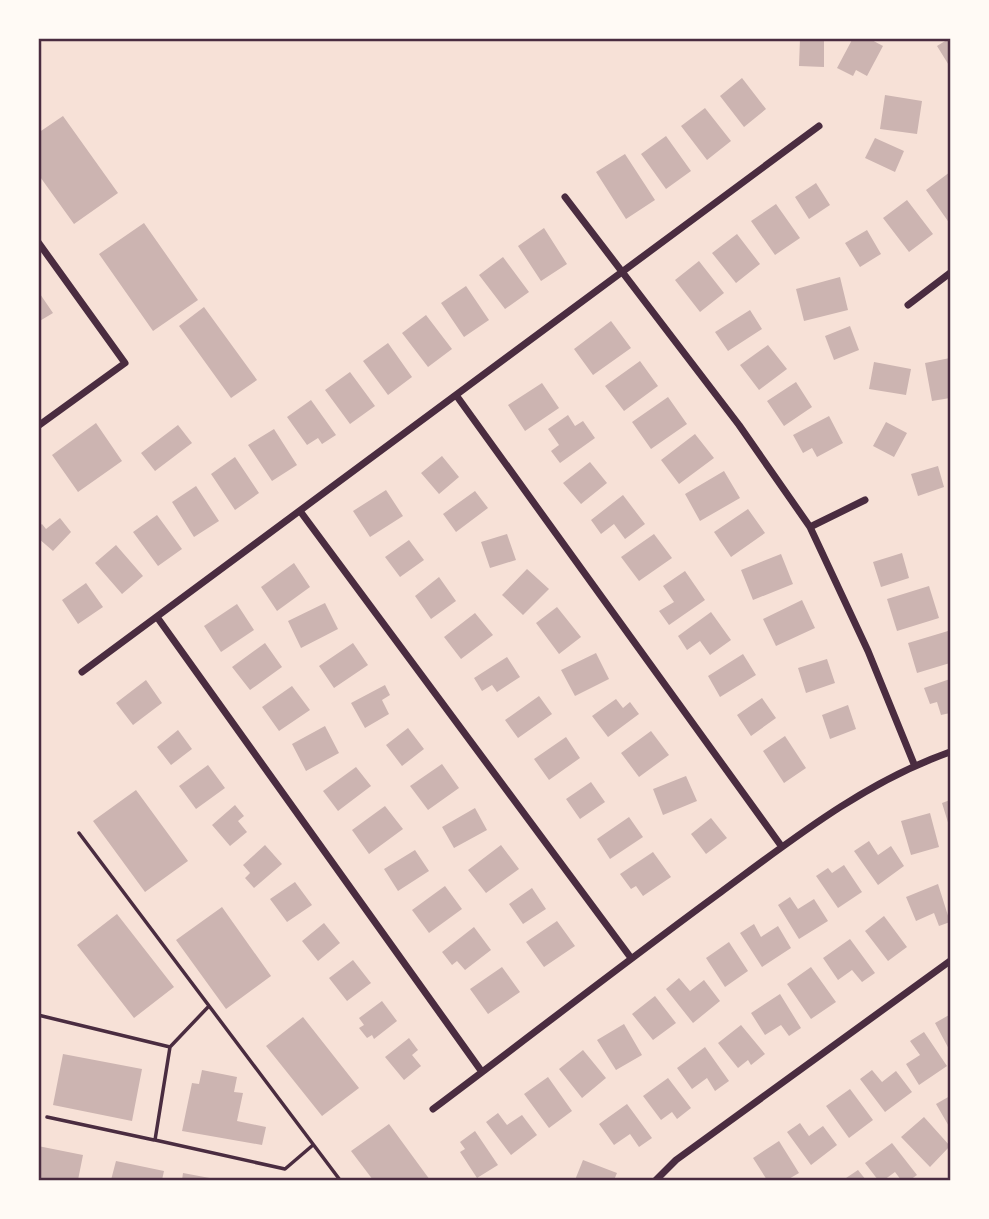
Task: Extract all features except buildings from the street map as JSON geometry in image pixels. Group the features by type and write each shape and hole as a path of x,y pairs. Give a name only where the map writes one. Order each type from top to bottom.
{"street":[{"path":"82,672 819,126"},
{"path":"565,197 739,425 810,527 868,650 914,764"},
{"path":"38,242 125,363 38,426"},
{"path":"908,305 950,274"},
{"path":"456,395 782,847"},
{"path":"810,527 865,500"},
{"path":"300,511 631,958"},
{"path":"157,617 482,1072"},
{"path":"433,1109 782,847 867,789 914,764 950,752"},
{"path":"656,1181 676,1160 950,961"}],"lane":[{"path":"79,833 340,1181"},
{"path":"155,1140 170,1047 209,1006"},
{"path":"38,1015 170,1047"},
{"path":"47,1117 285,1169 313,1145"}]}
